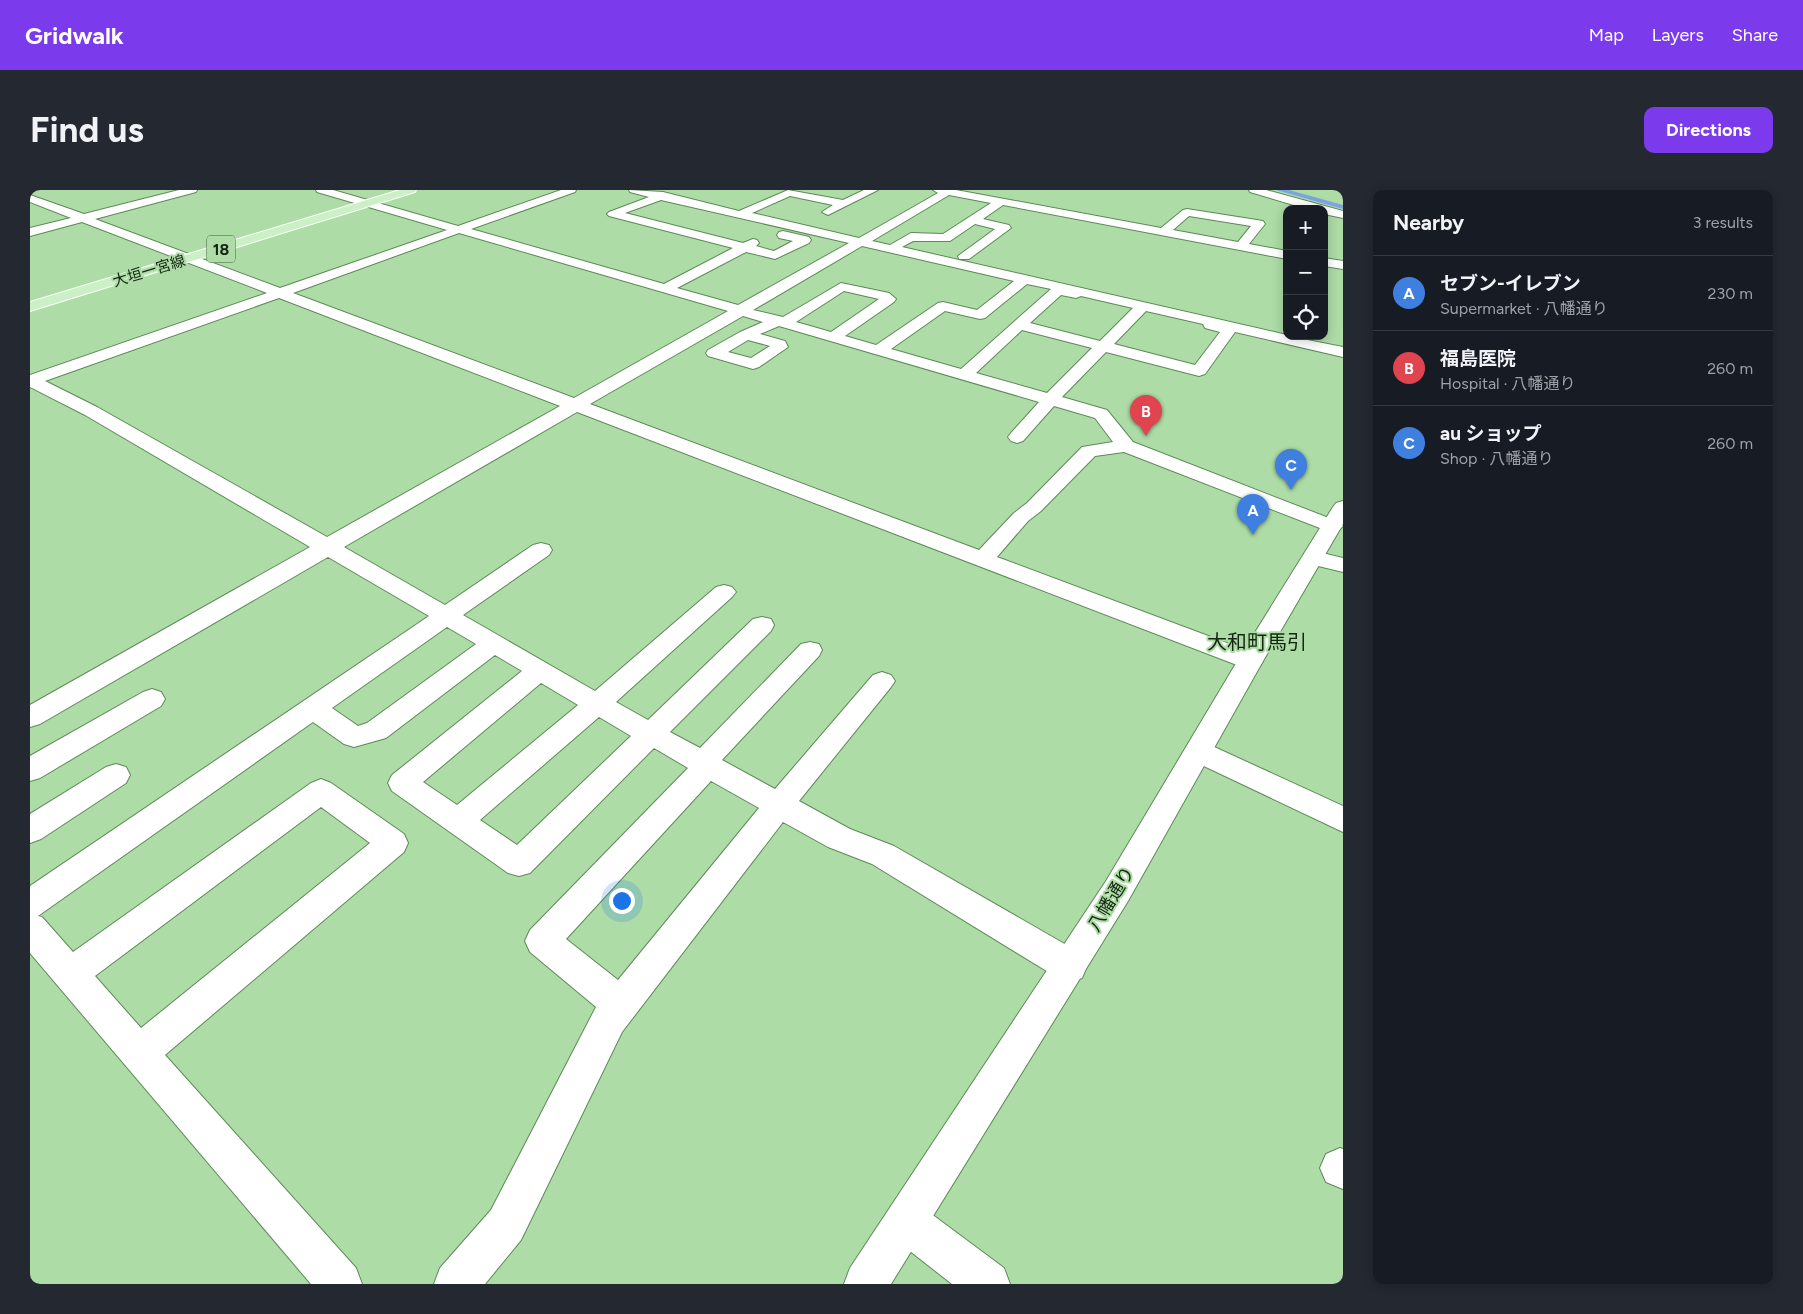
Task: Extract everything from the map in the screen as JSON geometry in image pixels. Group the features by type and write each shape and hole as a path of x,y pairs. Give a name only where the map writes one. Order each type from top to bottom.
{"main road":[{"name":"大垣一宮線","path":"365,202 398,190"},
{"name":"大垣一宮線","path":"30,307 365,202 411,190"},
{"name":"大垣一宮線","path":"30,301 186,257"}],"street":[{"path":"30,232 192,190"},
{"path":"321,190 1101,414 1126,446"},
{"path":"30,380 571,190"},
{"path":"634,190 1343,352"},
{"path":"643,202 805,240 775,255 613,214 643,202 676,190"},
{"path":"798,227 873,190"},
{"path":"1254,190 1306,205"},
{"path":"672,340 860,241 945,191 1283,254"},
{"path":"687,202 709,193"},
{"path":"741,214 789,193 845,204"},
{"path":"30,198 1250,661"},
{"path":"892,248 912,237 946,238 1000,202"},
{"path":"1328,211 1343,215"},
{"path":"1163,232 1187,212 1258,224 1241,246"},
{"path":"964,256 1005,228 974,220"},
{"path":"665,289 775,233"},
{"path":"1328,263 1343,265"},
{"path":"879,350 944,306 980,315 1025,279"},
{"path":"745,335 757,328 782,322 841,287 857,289 889,299 833,337"},
{"path":"965,374 1019,325 1058,290 1230,329 1199,371 1019,325"},
{"path":"30,717 575,405 735,308"},
{"path":"1017,437 1051,399 1140,309"},
{"path":"30,380 91,411 448,616 539,671 780,806 839,838 883,855 1070,966"},
{"path":"982,560 1020,517 1034,507 1089,451 1126,446 1338,517"},
{"name":"八幡通り","path":"866,1284 1117,891 1250,661 1329,561 1338,517"},
{"path":"30,904 541,550"},
{"path":"458,821 597,704 724,592"},
{"path":"539,671 402,783 519,863 762,625"},
{"path":"313,709 354,737 376,731 493,644"},
{"path":"620,1005 542,941 810,650"},
{"path":"456,1284 506,1225 609,1020 882,681"},
{"path":"30,770 152,699"},
{"path":"1199,751 1343,820"},
{"path":"30,830 116,776"},
{"path":"70,974 321,791 393,844 139,1053"},
{"path":"30,928 340,1284"},
{"path":"907,1222 988,1284"}],"water":[{"path":"1276,190 1289,190 1343,205 1343,209"}],"place":[{"name":"福島医院","path":"1146,436"},
{"name":"au ショップ","path":"1291,490"},
{"name":"セブン-イレブン","path":"1253,535"}],"district":[{"name":"大和町馬引","path":"1257,642"}]}
